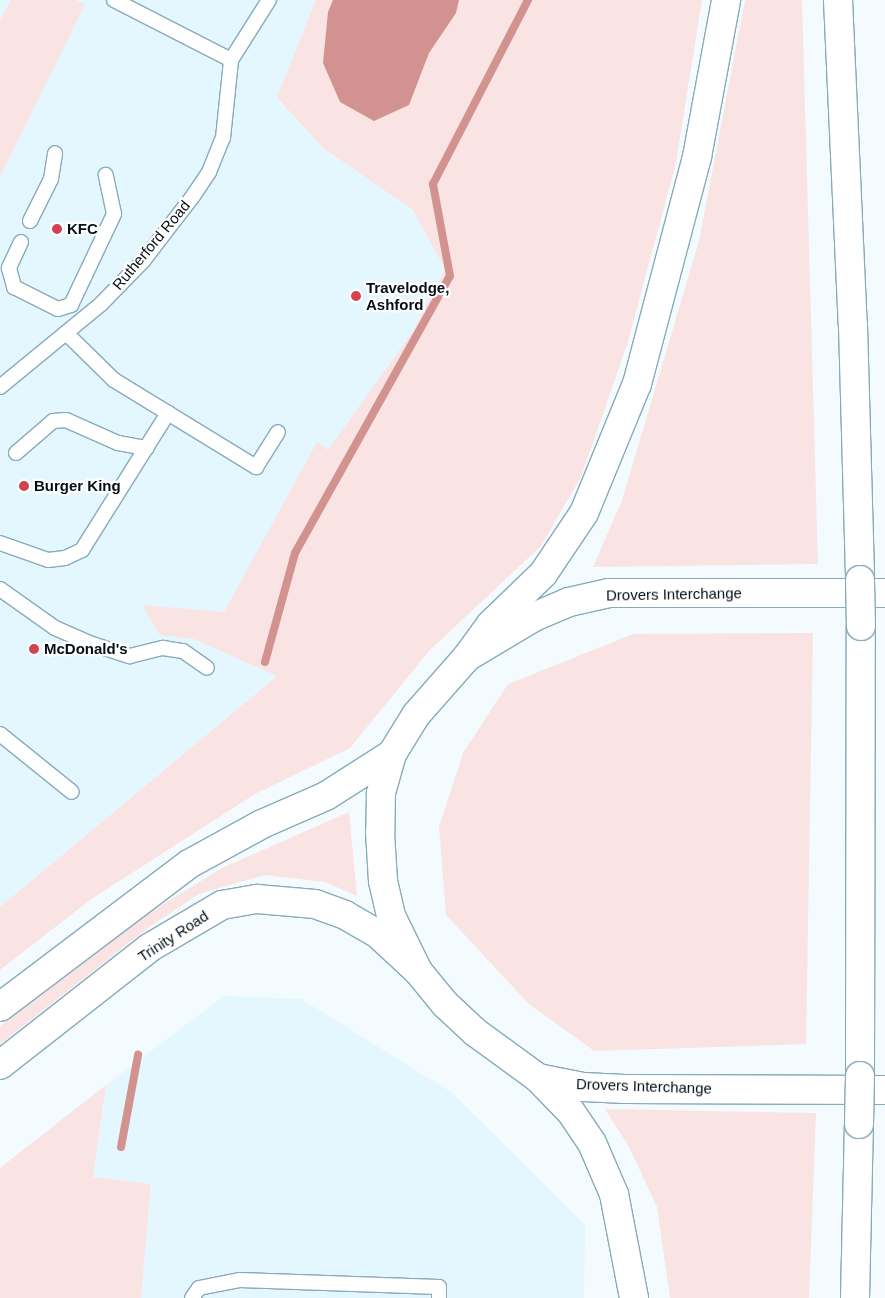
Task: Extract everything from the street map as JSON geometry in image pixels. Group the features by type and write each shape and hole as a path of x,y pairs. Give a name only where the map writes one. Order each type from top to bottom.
{"main road":[{"path":"467,657 490,626 543,574 584,513 637,384 698,157 726,0"},
{"path":"838,0 852,295 861,626 860,1076 855,1298"},
{"name":"Drovers Interchange","path":"885,593 609,594 569,602 534,617 467,657 416,716 392,754 382,793 383,881 391,916 418,971 445,1004 475,1032 538,1078 583,1086 625,1089 885,1090"},
{"path":"0,1007 188,864 262,824 326,796 392,754"},
{"name":"Trinity Road","path":"0,1065 150,948 192,920 222,905 258,899 315,904 345,915 378,934 418,971"},
{"path":"538,1078 571,1112 592,1143 614,1194 634,1298"}],"lane":[{"path":"114,0 231,60 269,0"},
{"name":"Rutherford Road","path":"0,387 67,334 143,261 209,172 223,138 231,60"},
{"path":"30,222 51,179 55,153"},
{"path":"21,242 9,268 14,287 58,309 71,305 114,214 106,175"},
{"path":"67,334 114,380 256,467 278,432"},
{"path":"0,543 48,560 66,558 82,550 168,413"},
{"path":"16,453 53,421 66,420 118,444 147,448"},
{"path":"0,588 55,628 92,644 130,656 163,648 183,652 207,668"},
{"path":"0,734 72,792"},
{"path":"192,1298 199,1288 240,1280 440,1287 439,1298"}],"shaded area":[{"path":"0,0 316,0 277,99 323,148 413,210 445,269 345,462 277,676 0,907"},
{"path":"11,0 75,0 85,4 0,177 0,20"},
{"path":"316,0 702,0 676,163 627,345 581,477 541,546 429,651 350,748 255,794 90,900 0,970 0,907 277,676 194,639 160,635 142,605 224,612 317,442 328,450 413,331 445,269 413,210 323,148 277,98"},
{"path":"333,0 459,0 456,13 429,53 409,105 374,121 340,102 323,63 328,12"},
{"path":"745,0 802,0 818,564 593,567 622,500 699,241"},
{"path":"813,633 806,1044 594,1051 529,1004 446,915 439,827 463,753 508,684 633,634"},
{"path":"349,812 357,896 325,882 265,875 199,894 152,925 0,1044 0,1026 144,916 222,868"},
{"path":"224,996 301,999 451,1092 585,1225 584,1298 141,1298 151,1185 93,1177 106,1085"},
{"path":"106,1085 93,1177 151,1184 141,1298 0,1298 0,1168"},
{"path":"605,1109 816,1113 809,1298 670,1298 657,1207 629,1147"}],"waterway":[{"path":"265,662 295,553 450,276 433,184 528,0"},
{"path":"121,1147 138,1055"}],"place":[{"name":"KFC","path":"57,229"},
{"name":"Travelodge, Ashford","path":"356,296"},
{"name":"Burger King","path":"24,486"},
{"name":"McDonald's","path":"34,649"}]}
